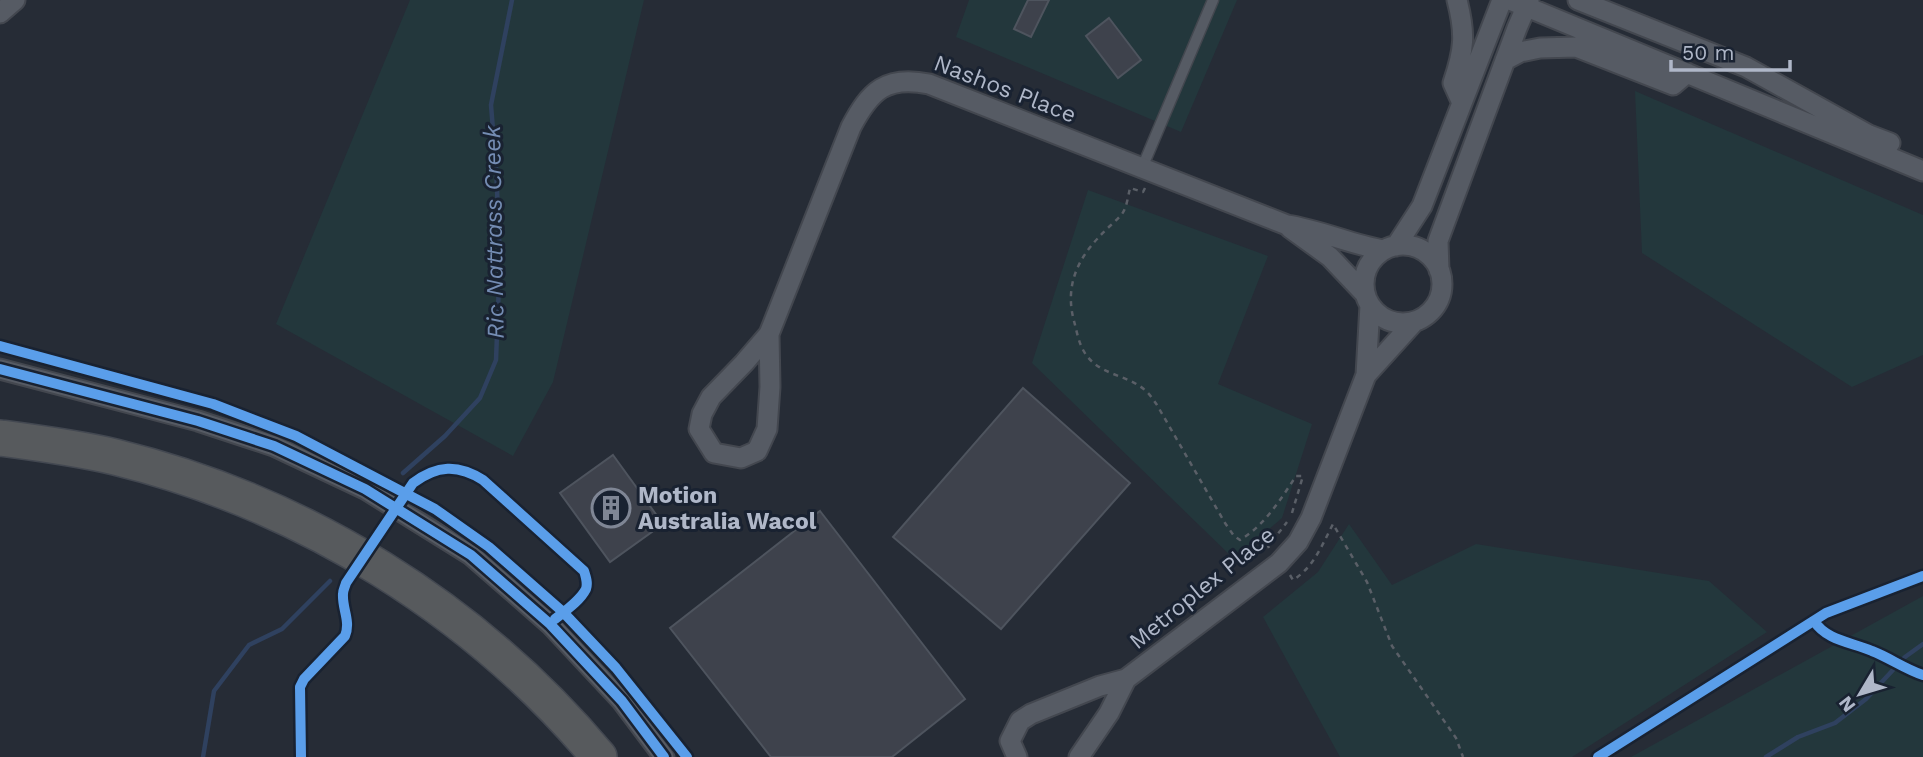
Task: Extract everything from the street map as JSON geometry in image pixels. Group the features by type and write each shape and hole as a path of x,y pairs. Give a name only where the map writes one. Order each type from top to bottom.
{"highway":[{"path":"0,438 115,457 166,472 230,493 291,519 341,545 391,574 484,642 564,717 599,757"}],"street":[{"path":"0,13 15,0"},
{"path":"1457,0 1463,25 1462,54 1453,83 1462,103"},
{"path":"1502,0 1422,206 1390,248 1373,259 1367,270 1364,282 1368,300 1379,315 1390,321 1414,322 1434,308 1440,297 1442,284 1438,241 1505,60 1522,2 1923,171"},
{"path":"1587,2 1746,67 1869,135 1923,157"},
{"path":"1505,60 1520,52 1540,48 1576,47 1673,85 1687,73"},
{"name":"Nashos Place","path":"769,334 770,387 767,429 757,451 741,458 714,453 699,429 702,414 711,397 769,334 850,127 863,104 877,91 908,80 929,84 1287,225 1311,229 1369,247 1390,248"},
{"name":"Nashos Place","path":"1287,225 1330,257 1368,300"},
{"path":"1390,248 1409,246 1422,250 1439,270"},
{"name":"Metroplex Place","path":"1017,757 1010,741 1020,721 1092,689 1126,679 1279,563 1298,542 1311,518 1366,375 1368,300"},
{"name":"Metroplex Place","path":"1366,375 1414,322"},
{"path":"0,369 198,421 274,446 365,489 471,555 550,624 622,701 664,757"},
{"name":"Metroplex Place","path":"1079,757 1109,713 1126,679"}],"lane":[{"path":"1147,170 1213,0"}],"path":[{"path":"1147,170 1143,192 1130,188 1124,212 1097,239 1074,271 1070,287 1072,316 1083,350 1100,368 1146,391 1225,523 1240,540 1265,518 1296,476 1303,476 1291,516 1267,544 1293,580 1300,576 1318,555 1333,524 1367,582 1392,646 1456,738 1463,757"}],"green space":[{"path":"410,0 644,0 553,382 513,456 276,324"},
{"path":"969,0 1237,0 1181,132 956,37"},
{"path":"1635,91 1923,215 1923,355 1852,387 1642,253"},
{"path":"1088,190 1268,256 1218,384 1312,424 1282,518 1234,559 1032,363"},
{"path":"1349,524 1392,585 1476,544 1709,581 1767,632 1572,757 1340,757 1263,617 1318,572"},
{"path":"1923,596 1923,757 1631,757"}],"building":[{"path":"1028,0 1049,0 1031,37 1014,29"},
{"path":"1109,18 1141,60 1118,78 1086,36"},
{"path":"1023,388 1130,483 1001,629 893,537"},
{"name":"Motion Australia Wacol","path":"613,455 663,524 610,562 560,493"},
{"path":"820,511 965,699 892,757 771,757 670,628"}],"waterway":[{"name":"Ric Nattrass Creek","path":"403,473 445,436 480,398 496,360 500,258 491,105 512,0"},
{"name":"Ric Nattrass Creek","path":"203,757 214,691 249,645 282,629 330,581"},
{"path":"1766,757 1798,737 1835,723 1866,699 1905,657 1923,644"}],"cycle path":[{"path":"0,346 213,404 296,436 435,509 489,547 563,612 616,668 687,757"},
{"path":"0,369 198,421 274,446 365,489 471,555 550,624 622,701 664,757"},
{"path":"301,757 300,687 304,679 345,636 347,625 343,594 346,583 413,483 422,477 439,470 456,469 483,480 584,571 586,589 572,606 555,619"},
{"path":"1598,757 1826,613 1923,576"},
{"path":"1814,621 1819,628 1833,637 1879,654 1923,675"}],"place":[{"name":"Motion Australia Wacol","path":"611,508"}]}
